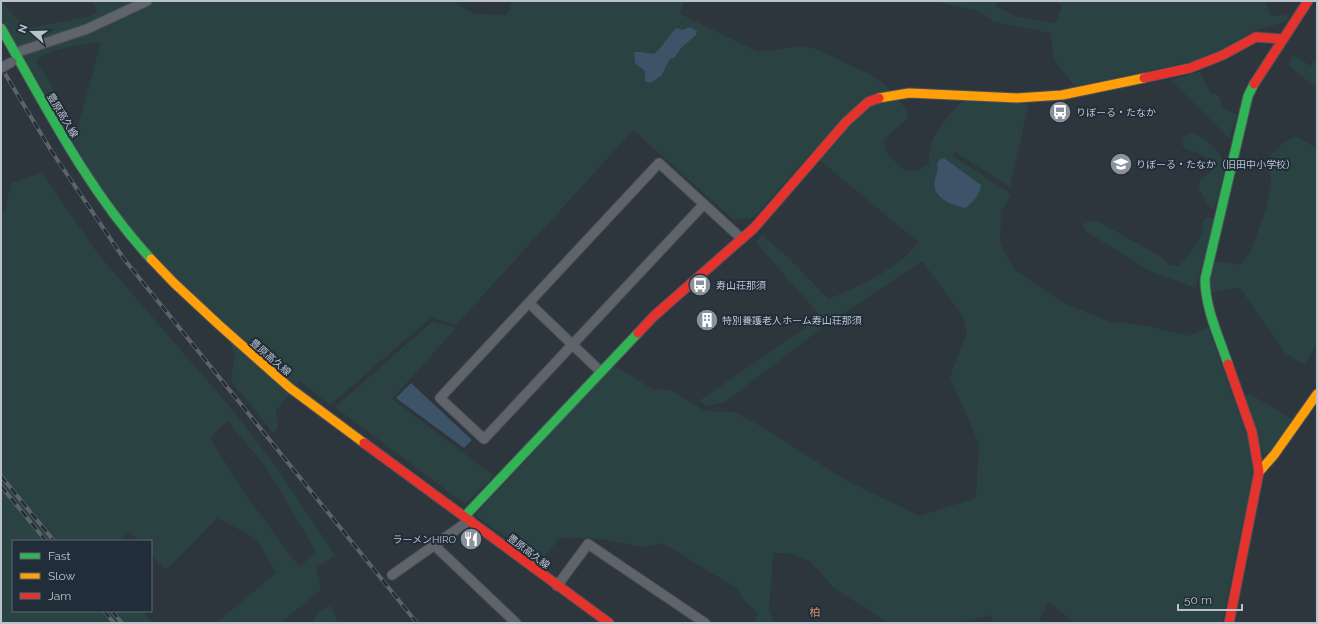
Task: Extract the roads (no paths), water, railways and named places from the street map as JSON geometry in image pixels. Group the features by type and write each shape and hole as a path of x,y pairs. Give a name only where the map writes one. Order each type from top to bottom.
{"street":[{"path":"1,68 15,58 87,29 147,1"},
{"path":"1229,623 1259,472 1252,432 1208,306 1205,293 1205,279 1228,184 1244,108 1253,85 1308,1"},
{"name":"豊原高久線","path":"1,28 15,58 89,178 129,235 174,282 218,324 290,388 609,623"},
{"path":"392,575 468,518 601,372 666,304 742,239 846,122 868,102 877,98 909,93 1017,98 1062,95 1190,68 1223,55 1256,37 1282,39"},
{"path":"704,204 484,439 440,398 659,163 704,204 742,239"},
{"path":"529,303 601,372"},
{"path":"1259,472 1274,455 1317,394"},
{"path":"557,586 588,544 705,623"},
{"path":"434,545 516,623"}],"water":[{"path":"690,27 697,31 696,35 682,47 675,57 670,59 661,76 650,83 645,81 645,71 635,63 634,52 653,54 661,47 676,28 683,30"},
{"path":"944,158 981,185 975,198 965,208 948,202 936,191 935,179 938,170 937,164 939,160"},
{"path":"411,383 472,440 464,448 396,398"}],"railway":[{"path":"1,67 52,152 124,259 417,623"},
{"path":"1,476 53,540"},
{"path":"1,486 45,540"},
{"path":"105,612 114,623"},
{"path":"113,612 122,623"}],"place":[{"name":"りぼーる・たなか","path":"1060,112"},
{"name":"りぼーる・たなか（旧田中小学校）","path":"1121,164"},
{"name":"寿山荘那須","path":"700,285"},
{"name":"特別養護老人ホーム寿山荘那須","path":"707,320"},
{"name":"ラーメンHIRO","path":"471,539"}],"district":[{"name":"柏","path":"815,612"}]}
